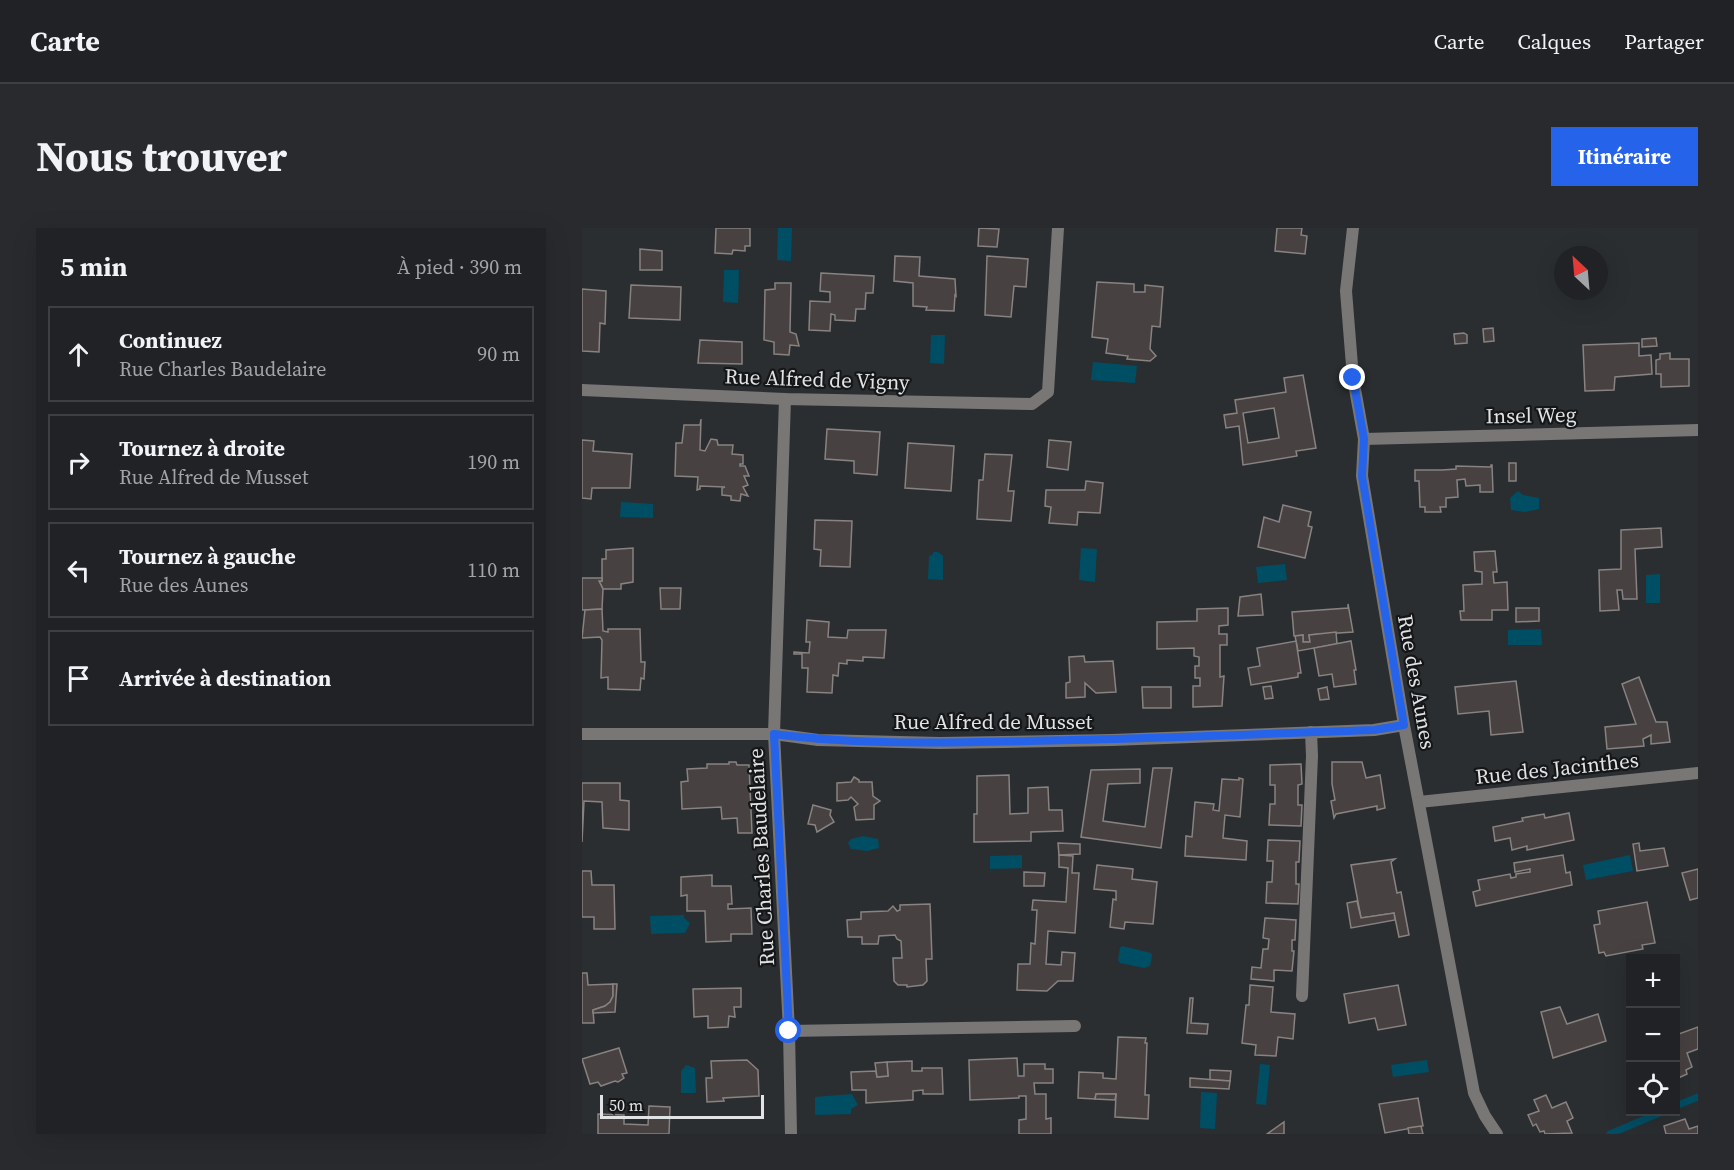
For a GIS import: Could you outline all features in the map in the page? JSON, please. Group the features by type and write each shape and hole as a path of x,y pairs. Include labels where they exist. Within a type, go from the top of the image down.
{"street":[{"name":"Rue Alfred de Vigny","path":"582,390 785,399 1032,404 1048,392 1058,228"},
{"name":"Rue des Aunes","path":"1353,228 1346,291 1353,378 1364,439 1362,476 1404,725 1474,1093 1497,1134"},
{"name":"Rue Charles Baudelaire","path":"785,399 774,734 789,1031 791,1134"},
{"name":"Insel Weg","path":"1364,439 1698,430"},
{"name":"Rue Alfred de Musset","path":"582,734 774,734 818,740 940,743 1374,730 1404,725"},
{"path":"1302,996 1312,756 1311,732"},
{"name":"Rue des Jacinthes","path":"1419,802 1698,773"},
{"path":"789,1031 1075,1026"}],"water":[{"path":"778,228 792,228 791,261 777,260"},
{"path":"724,270 739,270 738,303 723,302"},
{"path":"931,335 945,335 944,364 930,363"},
{"path":"1093,362 1137,366 1135,383 1091,380"},
{"path":"1518,491 1523,495 1539,498 1539,509 1525,512 1511,510 1510,498"},
{"path":"621,502 653,504 653,518 620,517"},
{"path":"1081,548 1097,549 1095,582 1079,580"},
{"path":"934,552 943,556 943,580 928,579 929,556"},
{"path":"1285,564 1287,580 1258,583 1256,567"},
{"path":"1660,574 1660,603 1646,603 1646,575"},
{"path":"1541,629 1542,645 1508,645 1508,630"},
{"path":"863,836 878,839 879,848 867,851 851,849 848,843 851,839"},
{"path":"1022,855 1022,868 990,869 990,856"},
{"path":"1630,855 1633,871 1586,880 1583,865"},
{"path":"684,915 690,923 685,933 651,934 650,916"},
{"path":"1122,946 1151,953 1150,966 1144,968 1120,963 1118,960"},
{"path":"1427,1060 1429,1072 1393,1077 1391,1065"},
{"path":"1260,1064 1270,1065 1266,1105 1256,1104"},
{"path":"686,1065 695,1068 696,1093 681,1093 681,1071"},
{"path":"1201,1092 1217,1093 1215,1129 1200,1128"},
{"path":"852,1094 858,1105 851,1109 851,1114 815,1115 815,1097"}],"building":[{"path":"716,228 750,228 750,246 745,246 745,251 733,250 732,254 715,253"},
{"path":"979,228 999,229 997,247 978,246"},
{"path":"1277,228 1302,228 1301,235 1307,236 1305,254 1275,251"},
{"path":"640,249 662,251 662,270 640,270"},
{"path":"895,256 920,257 919,276 955,279 954,311 926,310 927,307 913,306 913,283 894,281"},
{"path":"987,256 1028,259 1026,287 1014,286 1011,317 985,315"},
{"path":"821,273 874,276 873,293 866,293 865,309 856,309 855,321 835,320 835,315 831,314 830,331 809,330 810,301 830,302 830,292 820,291"},
{"path":"1097,282 1134,284 1134,292 1145,292 1145,285 1163,287 1160,327 1152,326 1150,349 1156,356 1150,361 1127,359 1128,356 1106,353 1108,339 1092,337"},
{"path":"775,283 791,283 790,332 796,334 799,346 790,345 789,355 774,354 774,342 764,340 765,290 775,289"},
{"path":"631,285 681,287 680,320 629,318"},
{"path":"582,289 606,291 605,324 600,323 599,352 582,351"},
{"path":"1493,328 1494,341 1484,342 1483,329"},
{"path":"1454,334 1467,335 1467,343 1455,344"},
{"path":"1656,338 1657,346 1642,347 1642,339"},
{"path":"700,340 742,342 742,364 698,363"},
{"path":"1639,343 1639,356 1651,355 1652,374 1615,377 1614,390 1585,391 1583,345"},
{"path":"1670,353 1670,359 1689,359 1689,386 1661,387 1661,374 1656,374 1656,360 1660,359 1660,354"},
{"path":"1303,375 1316,448 1296,451 1297,456 1243,465 1239,426 1226,428 1224,415 1237,413 1235,400 1286,392 1284,378","holes":["1274,408 1279,438 1248,443 1243,413"]},
{"path":"701,419 700,450 705,451 711,439 717,440 718,445 733,445 732,454 743,455 743,464 740,466 745,466 749,476 744,476 748,485 743,487 748,496 741,494 740,501 731,500 731,496 722,495 722,488 725,487 700,486 697,490 698,477 675,476 676,443 682,443 684,425 700,425"},
{"path":"827,429 880,432 877,475 854,473 854,461 825,459"},
{"path":"582,440 594,441 593,451 632,454 630,488 592,488 591,499 582,498"},
{"path":"1049,440 1071,442 1068,470 1047,467"},
{"path":"908,443 954,446 951,491 905,488"},
{"path":"985,454 1012,455 1008,491 1014,491 1011,521 977,519 979,480 983,480"},
{"path":"1509,463 1516,463 1516,481 1509,481"},
{"path":"1491,465 1493,492 1480,492 1480,485 1466,486 1465,479 1457,480 1458,497 1446,498 1446,507 1440,507 1441,512 1425,512 1425,507 1420,507 1419,481 1415,481 1415,470 1456,469 1456,466 1491,467"},
{"path":"1086,481 1103,483 1100,513 1078,512 1077,525 1049,523 1051,507 1045,506 1046,490 1085,490"},
{"path":"1283,505 1311,512 1308,526 1312,527 1305,558 1258,547 1264,517 1279,522"},
{"path":"815,520 852,521 850,567 820,566 821,550 814,549"},
{"path":"1661,528 1662,547 1635,549 1637,599 1623,599 1622,590 1617,590 1619,610 1600,611 1599,570 1621,569 1621,530"},
{"path":"633,548 633,582 621,584 621,589 603,589 599,581 602,581 602,559 606,559 606,550"},
{"path":"1495,551 1497,572 1493,572 1494,583 1507,582 1508,610 1492,610 1492,620 1461,620 1460,611 1464,611 1463,585 1482,584 1482,572 1475,571 1474,552"},
{"path":"582,578 602,578 602,581 599,581 603,589 602,609 582,610"},
{"path":"660,588 681,588 680,609 661,609"},
{"path":"1261,594 1263,615 1238,616 1240,597"},
{"path":"1348,604 1353,632 1309,635 1310,642 1303,642 1303,635 1294,636 1292,612 1348,608"},
{"path":"1228,608 1228,625 1219,626 1219,634 1227,634 1227,645 1220,645 1220,677 1224,676 1222,706 1193,707 1193,686 1200,686 1200,678 1195,678 1195,666 1199,666 1199,657 1194,656 1194,648 1157,649 1157,622 1197,621 1197,609"},
{"path":"1516,608 1539,608 1539,621 1516,622"},
{"path":"602,609 603,631 640,629 641,662 645,662 644,679 641,678 640,690 608,689 608,677 601,678 602,640 600,637 582,638 585,610"},
{"path":"807,620 829,622 828,637 847,638 848,630 886,630 884,658 863,657 863,661 847,660 847,664 839,663 838,676 833,675 832,693 807,692 808,668 802,668 802,654 794,654 794,652 809,653 810,642 806,642"},
{"path":"1336,632 1337,644 1298,651 1295,636 1303,635 1303,642 1310,642 1309,635"},
{"path":"1296,641 1301,673 1298,673 1298,677 1251,685 1248,668 1260,666 1257,648"},
{"path":"1351,641 1356,684 1334,687 1332,674 1319,676 1314,648"},
{"path":"1084,656 1085,662 1113,661 1116,692 1096,693 1085,683 1085,697 1066,698 1066,683 1070,682 1069,657"},
{"path":"1639,677 1656,722 1667,722 1670,742 1651,744 1651,735 1643,739 1644,746 1607,749 1605,727 1636,724 1622,684"},
{"path":"1516,681 1523,732 1491,735 1489,711 1458,714 1455,687"},
{"path":"1271,686 1273,698 1265,699 1263,687"},
{"path":"1142,687 1171,687 1171,708 1143,708"},
{"path":"1327,687 1329,699 1320,700 1318,689"},
{"path":"729,762 749,765 752,833 738,833 737,818 722,819 721,807 682,809 681,782 688,781 687,769 707,768 707,764 729,764"},
{"path":"1332,762 1362,762 1366,778 1380,775 1385,808 1377,810 1377,806 1336,814 1334,818 1331,801 1335,800"},
{"path":"1301,764 1302,784 1298,785 1298,805 1302,805 1301,826 1269,825 1270,804 1275,804 1275,785 1270,785 1270,765"},
{"path":"1153,768 1172,768 1161,848 1081,837 1091,770 1140,769 1140,783 1108,784 1103,821 1145,827"},
{"path":"1009,775 1010,814 1028,813 1028,788 1048,787 1049,810 1062,810 1063,831 1031,832 1031,841 974,842 977,776"},
{"path":"854,777 859,782 872,782 873,796 880,801 874,805 874,819 856,820 854,807 858,804 851,797 848,800 837,801 837,783 851,782"},
{"path":"1239,778 1243,779 1240,817 1225,815 1223,838 1247,841 1246,860 1185,856 1186,836 1192,837 1195,802 1214,804 1213,810 1219,811 1222,779 1239,780"},
{"path":"582,783 620,783 620,800 629,801 629,830 603,828 602,802 584,801 582,842"},
{"path":"813,805 831,810 830,815 834,822 817,832 815,825 808,824"},
{"path":"1569,813 1574,840 1527,850 1527,846 1512,850 1510,838 1495,841 1493,827 1523,821 1522,818 1544,814 1545,818"},
{"path":"1268,840 1300,841 1299,862 1296,862 1296,884 1299,884 1298,904 1266,903 1267,882 1272,882 1273,861 1267,861"},
{"path":"1058,843 1080,844 1080,854 1059,855"},
{"path":"1639,843 1640,851 1664,848 1668,866 1637,871 1633,844"},
{"path":"1059,855 1073,856 1072,873 1079,873 1075,933 1048,931 1046,964 1061,965 1062,952 1075,953 1073,981 1058,981 1047,991 1017,990 1018,964 1030,964 1031,943 1035,944 1037,910 1032,910 1033,900 1066,902 1068,868 1059,867"},
{"path":"1563,855 1566,873 1570,872 1572,885 1476,906 1473,892 1480,890 1478,880 1510,874 1511,878 1516,877 1516,874 1530,872 1530,869 1515,872 1514,863"},
{"path":"1395,859 1391,862 1397,893 1401,892 1409,935 1399,937 1394,913 1361,918 1351,865"},
{"path":"1097,865 1133,869 1132,879 1157,882 1153,924 1125,922 1124,929 1110,927 1116,891 1094,889"},
{"path":"1698,869 1698,898 1690,900 1682,873"},
{"path":"582,871 591,871 592,885 614,885 615,929 594,929 594,917 582,917"},
{"path":"1024,872 1045,873 1044,886 1024,886"},
{"path":"712,875 712,886 731,886 732,904 728,904 728,909 751,908 752,934 731,934 731,941 706,942 705,911 687,911 687,895 681,896 681,877"},
{"path":"1357,901 1361,918 1394,913 1395,920 1351,928 1347,903"},
{"path":"1647,902 1655,943 1642,945 1643,949 1606,956 1604,952 1599,953 1594,925 1600,924 1598,911"},
{"path":"930,904 932,959 926,959 927,981 923,985 907,987 907,985 898,985 894,981 893,958 902,958 901,941 895,935 879,936 878,944 862,944 862,937 848,937 847,920 861,919 861,912 888,911 893,906 897,911 900,910 900,905"},
{"path":"1265,918 1296,920 1295,940 1292,940 1292,951 1294,951 1292,971 1274,970 1274,981 1251,979 1252,967 1261,968 1263,949 1268,949 1269,939 1263,938"},
{"path":"582,973 587,973 588,985 613,984 613,996 610,1002 593,1010 594,1023 582,1023"},
{"path":"613,984 617,984 615,1012 593,1013 593,1010 610,1002 613,996"},
{"path":"1250,985 1273,987 1271,1012 1295,1014 1293,1039 1278,1037 1276,1056 1255,1055 1256,1045 1242,1043"},
{"path":"1398,985 1406,1025 1378,1030 1375,1018 1349,1023 1344,994"},
{"path":"741,988 741,1007 734,1007 735,1017 729,1016 728,1027 708,1028 708,1016 694,1017 693,989"},
{"path":"1190,998 1193,998 1191,1023 1208,1024 1207,1034 1187,1033"},
{"path":"1560,1007 1567,1024 1598,1014 1606,1041 1553,1058 1541,1012"},
{"path":"1698,1027 1698,1049 1687,1053 1692,1067 1686,1070 1687,1074 1680,1077 1680,1062 1680,1034"},
{"path":"1118,1037 1146,1038 1145,1095 1149,1095 1148,1119 1115,1117 1116,1094 1096,1094 1095,1099 1078,1098 1079,1072 1103,1073 1103,1078 1116,1079"},
{"path":"619,1048 627,1073 622,1074 624,1078 618,1082 601,1086 598,1082 590,1084 582,1059"},
{"path":"1017,1058 1018,1076 1024,1076 1024,1064 1045,1064 1045,1069 1053,1069 1053,1083 1034,1083 1035,1094 1046,1094 1046,1119 1051,1118 1051,1134 1019,1134 1019,1120 1026,1119 1026,1096 970,1100 969,1060"},
{"path":"747,1060 758,1070 759,1096 723,1098 724,1101 707,1102 706,1078 712,1078 711,1061"},
{"path":"912,1061 912,1071 922,1071 922,1068 942,1068 943,1094 923,1094 923,1090 913,1091 913,1100 866,1103 866,1090 852,1090 851,1072 876,1071 877,1077 888,1076 887,1062"},
{"path":"887,1062 888,1076 877,1077 875,1063"},
{"path":"1210,1070 1231,1071 1230,1081 1210,1080"},
{"path":"1190,1078 1230,1081 1229,1089 1190,1087"},
{"path":"1096,1094 1116,1094 1115,1100 1095,1099"},
{"path":"1546,1095 1552,1108 1566,1102 1573,1118 1567,1121 1572,1133 1545,1134 1544,1131 1540,1132 1536,1124 1533,1126 1528,1115 1539,1111 1534,1100"},
{"path":"1418,1098 1423,1126 1385,1133 1379,1104"},
{"path":"649,1106 670,1107 669,1134 598,1134 598,1114 624,1115 624,1124 648,1125"},
{"path":"1685,1119 1689,1129 1698,1126 1698,1134 1666,1134 1664,1126"},
{"path":"1284,1122 1284,1134 1267,1134"},
{"path":"1421,1126 1423,1134 1409,1134 1408,1128"}],"waterway":[{"path":"1680,1104 1698,1097"},
{"path":"1610,1134 1653,1116"}],"route":[{"path":"789,1031 774,734 818,740 940,743 1112,740 1374,730 1404,725 1362,476 1364,439 1353,378"}]}
